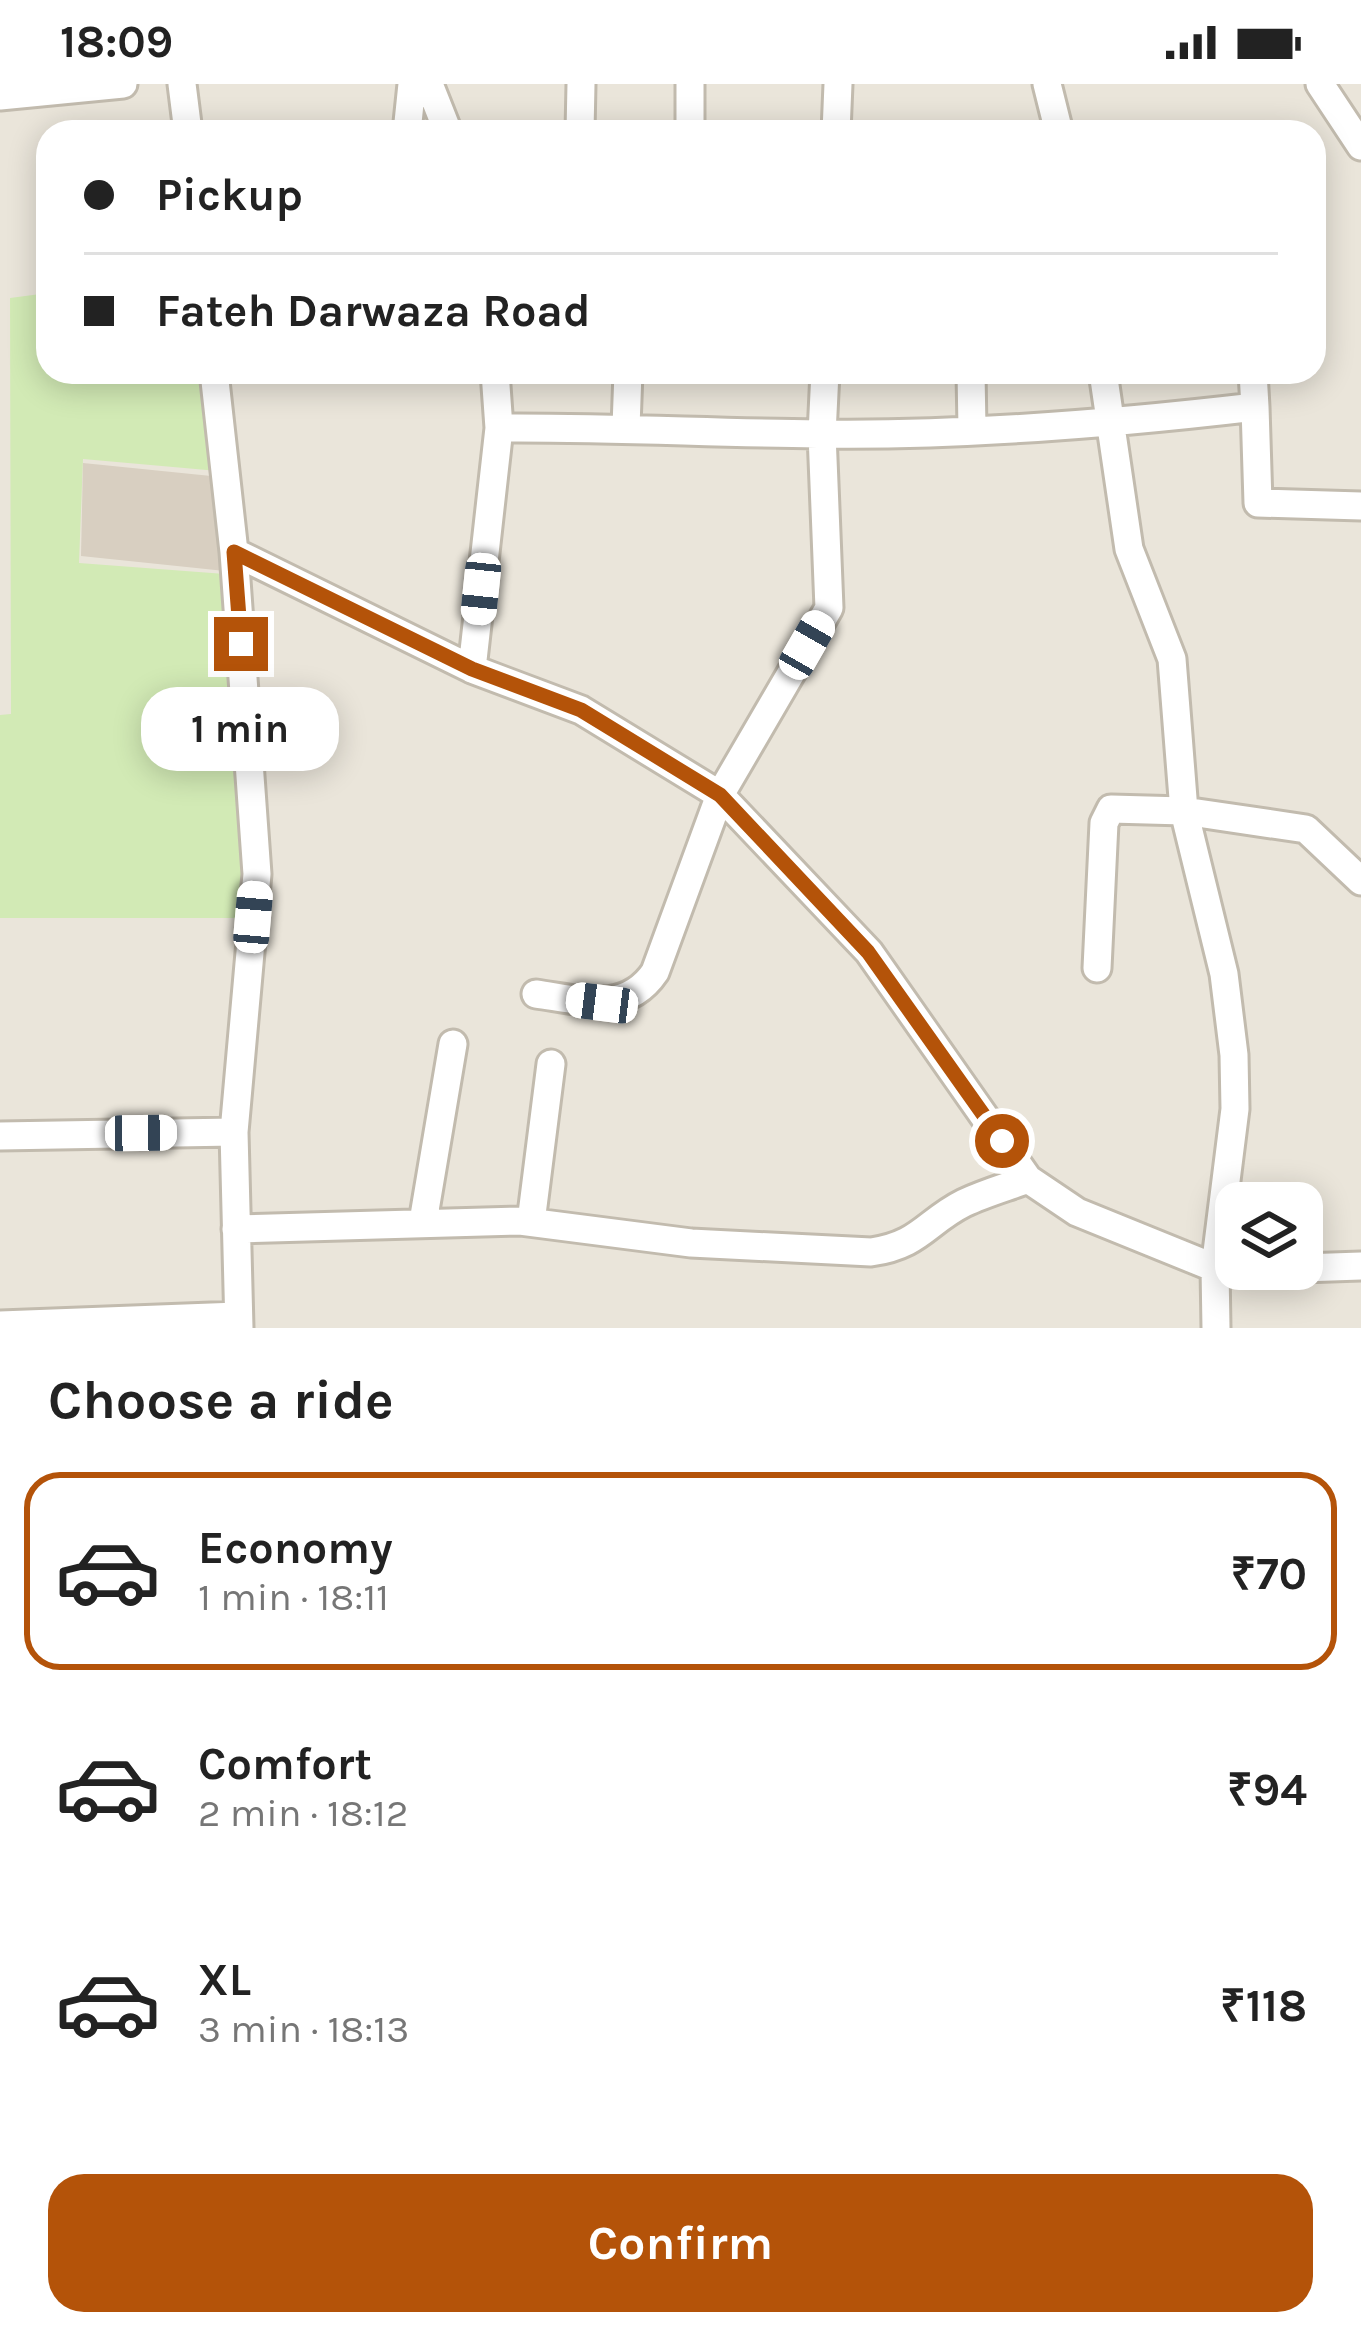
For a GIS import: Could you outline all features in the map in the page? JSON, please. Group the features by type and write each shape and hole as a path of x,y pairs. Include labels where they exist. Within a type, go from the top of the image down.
{"street":[{"path":"0,96 123,84"},
{"path":"182,84 186,120"},
{"path":"408,120 412,84"},
{"path":"429,84 443,120"},
{"path":"580,120 581,84"},
{"path":"690,84 690,120"},
{"path":"836,120 838,84"},
{"path":"1047,84 1056,120"},
{"path":"1320,84 1361,144"},
{"path":"0,1325 239,1322 234,1132 257,874 234,552 215,384"},
{"path":"472,669 499,428 496,384"},
{"path":"626,428 628,384"},
{"path":"536,994 602,1003 631,998 646,986 655,973 720,795 829,608 824,384"},
{"path":"971,384 972,429"},
{"path":"1105,384 1129,549 1172,659 1184,811 1224,974 1234,1055 1230,1182"},
{"path":"1254,384 1258,503 1361,506"},
{"path":"499,428 822,434 1111,424 1255,407"},
{"path":"234,552 472,669 581,710 720,795 868,952 1028,1179 1077,1212 1215,1264"},
{"path":"1097,968 1104,823 1111,809 1184,811 1306,829 1361,881"},
{"path":"423,1222 453,1044"},
{"path":"531,1222 551,1064"},
{"path":"0,1136 234,1132"},
{"path":"236,1229 531,1222 691,1244 871,1252 897,1249 960,1205 1028,1179"},
{"path":"1323,1267 1361,1265"},
{"path":"1216,1328 1222,1290"}],"shaded area":[{"path":"0,84 1361,84 1361,1328 0,1328"}],"green space":[{"path":"36,295 36,384 206,384 218,471 83,459 79,563 225,574 244,918 0,918 0,715 11,714 10,298"}],"building":[{"path":"83,463 221,477 225,571 81,556"}],"route":[{"path":"241,644 234,552 472,669 581,710 720,795 868,952 1002,1141"}]}
